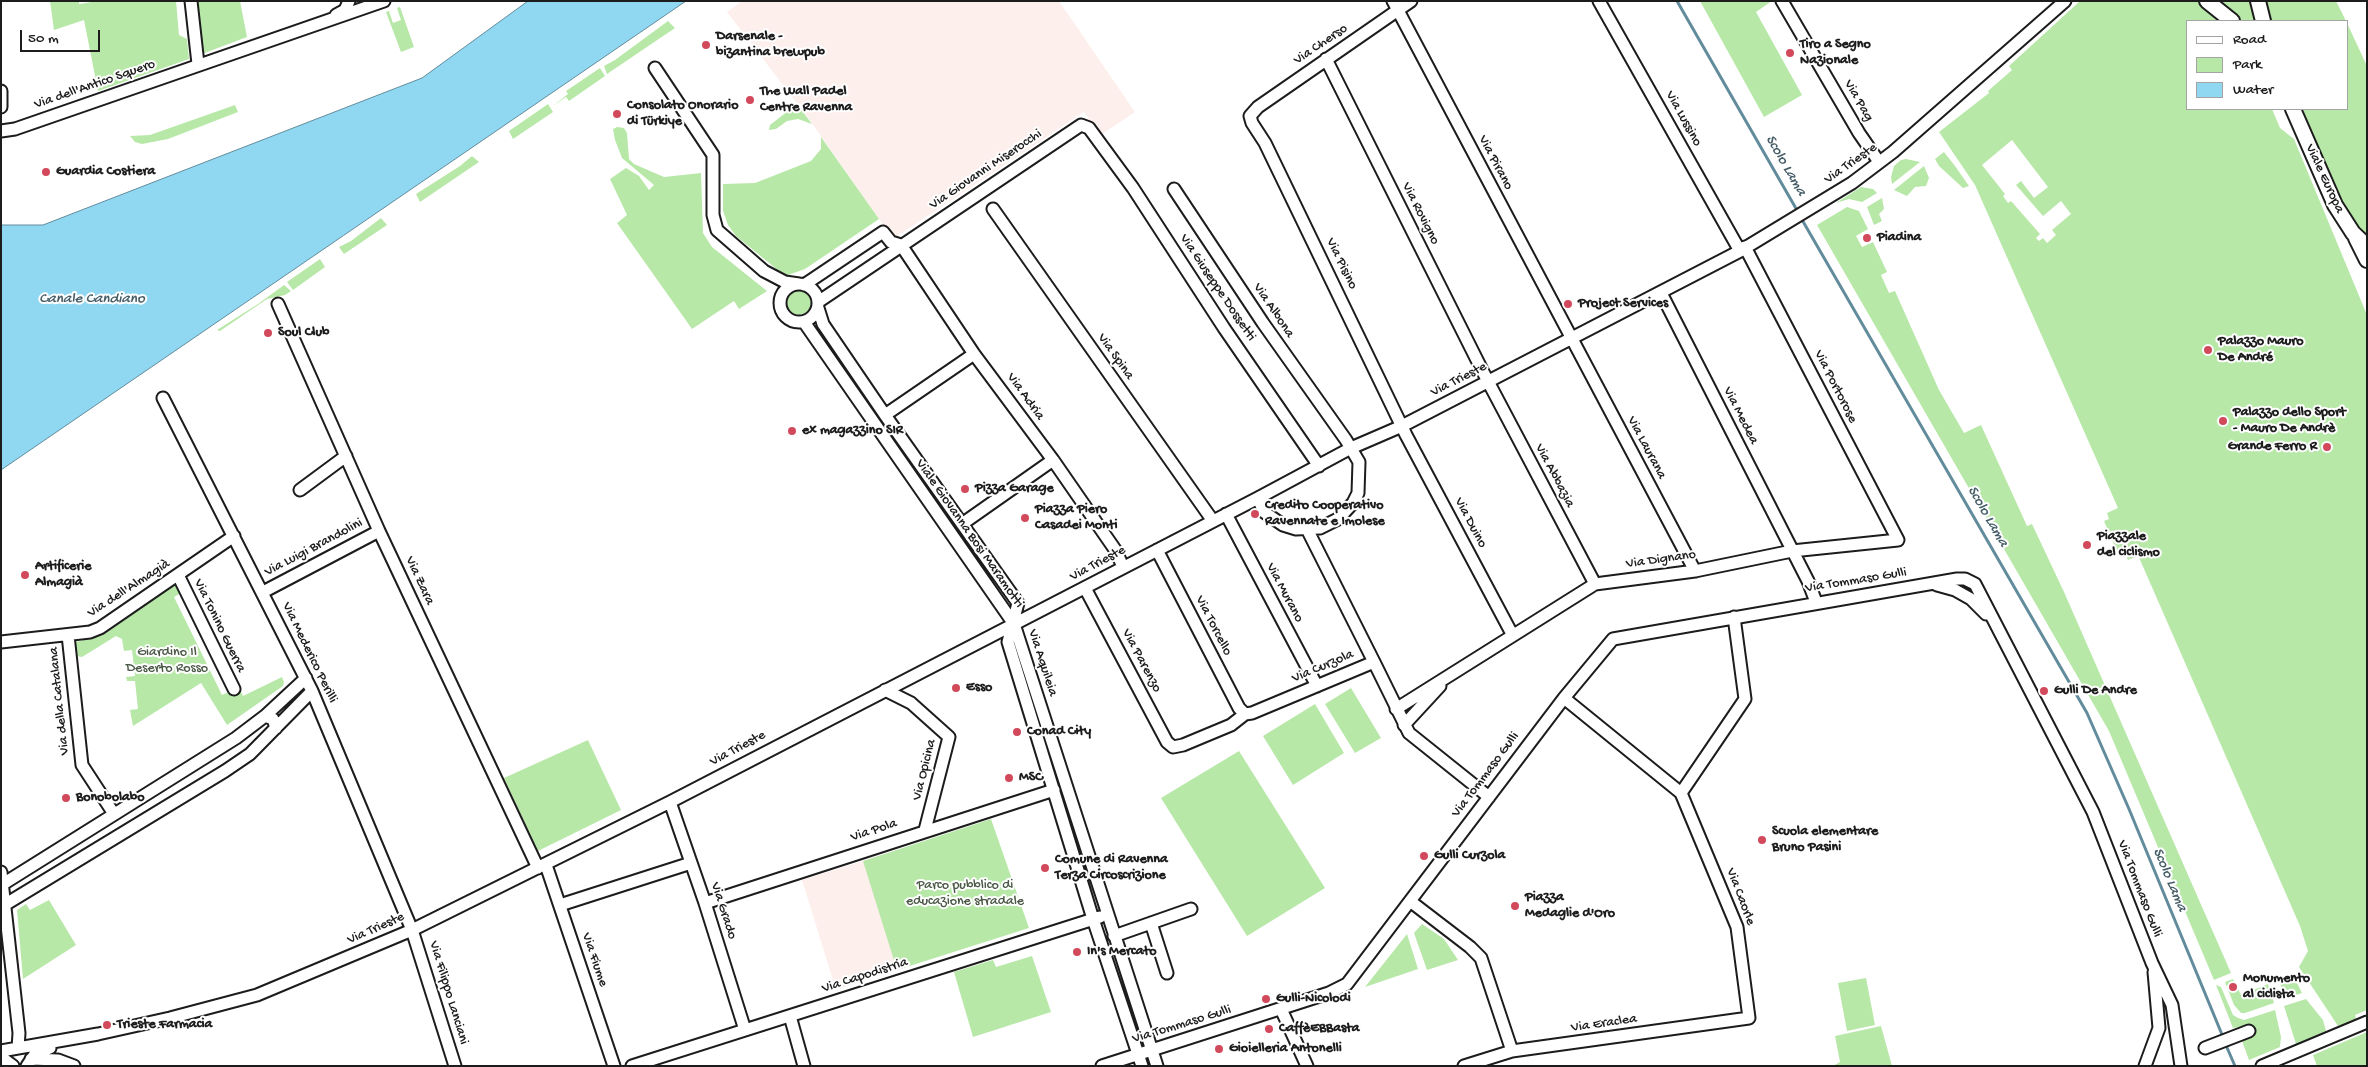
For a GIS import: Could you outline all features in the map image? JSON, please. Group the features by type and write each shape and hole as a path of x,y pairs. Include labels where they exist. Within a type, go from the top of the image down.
{"main road":[{"path":"2206,1 2231,20"},
{"path":"2258,1 2263,20"},
{"name":"Viale Europa","path":"2292,110 2335,205 2367,260"},
{"name":"Viale Europa","path":"2353,233 2367,246"}],"street":[{"path":"191,1 198,64"},
{"path":"330,18 345,10 349,1"},
{"name":"Via dell'Antico Squero","path":"1,131 16,129 330,18 384,1"},
{"name":"Via Cherso","path":"1250,116 1258,107 1396,6 1411,1"},
{"name":"Via Lussino","path":"1600,1 1743,249"},
{"name":"Via Pag","path":"1782,1 1859,133 1879,162"},
{"name":"Via Trieste","path":"1,1051 83,1037 170,1018 257,995 412,930 670,802 1085,588 1351,448 1402,426 1743,249 1852,183 1879,162 2065,1"},
{"name":"Via Pirano","path":"1396,6 1572,339"},
{"name":"Via Rovigno","path":"1326,59 1488,382"},
{"path":"655,68 713,156 713,215 717,230 764,271 778,290 781,298"},
{"path":"1,91 1,107"},
{"name":"Via Pisino","path":"1250,116 1402,426"},
{"name":"Via Giovanni Miserocchi","path":"818,305 901,245 1081,125 1089,128"},
{"name":"Via Giuseppe Dossetti","path":"1089,128 1133,188 1224,328 1319,466"},
{"name":"Via Albona","path":"1174,189 1359,462 1358,493 1353,504 1338,519 1320,528 1307,529"},
{"name":"Via Spina","path":"993,209 1213,521"},
{"path":"764,271 785,282 801,285 814,291 818,305 813,317 804,322 797,322 786,316 780,305 781,298 788,288 801,285 883,232 891,242 901,245"},
{"name":"Via Adria","path":"901,245 974,354 1053,460 1116,552 1123,567"},
{"name":"Via Portorose","path":"1743,249 1898,540"},
{"name":"Via Medea","path":"1661,293 1808,581 1816,602"},
{"name":"Via Zara","path":"278,304 379,530 542,866"},
{"name":"Viale Giovanna Bosi Maramotti","path":"818,305 823,324 1018,603 1014,624"},
{"name":"Viale Giovanna Bosi Maramotti","path":"804,322 1014,624"},
{"name":"Via Laurana","path":"1572,339 1695,571"},
{"path":"885,415 974,354"},
{"name":"Via Abbazia","path":"1488,382 1595,584"},
{"name":"Via Mederico Perilli","path":"163,398 306,678 412,930"},
{"name":"Via Duino","path":"1402,426 1512,634"},
{"path":"300,490 346,456"},
{"path":"962,524 1053,460"},
{"path":"1258,498 1264,512 1283,526 1307,529 1372,658"},
{"name":"Via Murano","path":"1226,514 1317,686"},
{"name":"Via Luigi Brandolini","path":"263,592 379,530"},
{"name":"Via dell'Almagià","path":"1,642 90,632 100,628 234,536"},
{"name":"Via Dignano","path":"1396,709 1512,634 1595,584 1695,571 1898,540"},
{"name":"Via Torcello","path":"1157,550 1239,708 1245,714"},
{"name":"Via Medea","path":"1794,555 1805,585 1800,606"},
{"name":"Via Tonino Guerra","path":"178,575 234,689"},
{"name":"Via Tommaso Gulli","path":"1102,1066 1329,993 1347,984 1564,698 1613,639 1816,602 1965,579 1975,584 2093,812 2152,964 2172,1005 2181,1065"},
{"name":"Via Parenzo","path":"1085,588 1167,742 1174,747"},
{"path":"1681,793 1745,699 1734,618"},
{"name":"Via Aquileia","path":"1014,624 1008,642 1093,919 1142,1066"},
{"name":"Via Aquileia","path":"1014,624 1157,1066"},
{"name":"Via della Catalana","path":"68,635 82,765 114,814"},
{"name":"Via Curzola","path":"1174,747 1231,725 1245,714 1252,713 1317,686 1372,658 1409,733 1489,797"},
{"name":"Via Dignano","path":"1404,725 1452,674"},
{"path":"3,884 236,738 265,716 306,678"},
{"name":"Via Opicina","path":"885,690 911,703 949,738 925,830"},
{"path":"6,904 250,754 312,691"},
{"name":"Via Caorle","path":"1564,698 1681,793 1737,927 1749,1018"},
{"path":"265,716 273,719 276,728"},
{"name":"Via Pola","path":"705,903 925,830 1054,790"},
{"name":"Via Grado","path":"670,802 705,903 745,1030"},
{"path":"560,905 690,863"},
{"name":"Via Fiume","path":"542,866 560,905 614,1066"},
{"path":"1,872 6,904 18,1048"},
{"path":"1410,901 1470,947 1480,958 1512,1051"},
{"path":"1114,936 1191,909"},
{"name":"Via Capodistria","path":"632,1066 1107,915"},
{"path":"1151,923 1167,973"},
{"name":"Via Filippo Lanciani","path":"412,930 455,1066"},
{"name":"Via Tommaso Gulli","path":"2145,1066 2159,1028 2157,995 2152,964"},
{"path":"1281,1009 1307,1066"},
{"path":"790,1016 804,1066"},
{"name":"Via Eraclea","path":"1464,1066 1512,1051 1749,1018"},
{"path":"2262,1066 2367,1022"},
{"path":"2208,1047 2245,1033"},
{"name":"Via Trieste","path":"29,1062 39,1052 83,1037"},
{"path":"1,1057 13,1066"},
{"path":"29,1062 58,1060 74,1066"}],"shaded area":[{"path":"742,1 1059,1 1135,112 1101,135 1084,112 893,239 809,119 727,12"},
{"path":"898,850 933,958 836,990 802,880"}],"green space":[{"path":"50,1 79,1 79,4 98,1 176,1 179,35 187,39 189,59 98,91 84,20 54,30"},
{"path":"197,1 240,1 247,37 202,54"},
{"path":"1700,1 1772,1 1756,12 1802,95 1764,117"},
{"name":"Palazzo dello Sport - Mauro De Andrè","path":"2080,1 2197,1 2225,20 2186,20 2186,110 2272,110 2280,128 2294,139 2367,315 2367,1010 2355,1015 2356,1019 2338,1026 2299,967 2308,951 2300,926 2141,562 2138,556 2128,560 2125,553 2119,556 2104,521 2109,519 2107,513 2118,508 1975,185 1939,132 1989,93 1988,91 2012,70 2009,66","holes":["2012,140 2048,187 2034,198 2021,181 2016,185 2043,216 2061,201 2071,214 2052,230 2056,235 2047,243 2043,238 2039,241 2036,238 2040,234 2011,201 2008,203 2003,196 2005,194 1982,165"]},
{"path":"2218,1 2252,1 2258,20 2240,20"},
{"path":"2265,1 2336,1 2346,20 2271,20"},
{"path":"400,7 414,47 401,52 386,12 389,11 393,23 401,20 397,8"},
{"path":"668,21 675,28 607,74 604,66"},
{"path":"2348,25 2367,66 2367,258 2315,145 2303,110 2348,110"},
{"path":"600,68 605,76 569,101 566,97 553,106 568,94 566,91"},
{"path":"548,104 553,112 513,139 509,131"},
{"path":"797,104 812,124 798,119 787,121 776,129 769,130 770,125"},
{"path":"235,105 238,112 168,139 142,144 135,142 130,136 150,135"},
{"path":"617,127 624,128 627,133 629,159 634,164 664,177 701,173 703,233 712,247 767,291 739,309 734,301 692,329 617,223 627,215 610,179 626,168 639,176 649,190 654,185 622,158 613,129"},
{"path":"821,137 879,219 805,269 788,275 779,271 736,236 728,225 723,211 723,184 755,183 811,161 821,149"},
{"path":"1944,152 1969,186 1963,188 1939,166 1935,159"},
{"path":"472,156 479,162 420,202 416,194 460,166"},
{"path":"1906,159 1920,162 1892,184 1891,177 1894,166 1901,160"},
{"path":"1924,166 1929,178 1926,186 1915,187 1907,196 1894,190"},
{"path":"1861,187 1873,189 1877,193 1862,202 1849,199 1836,203"},
{"path":"1882,198 1884,209 1879,214 1882,221 1874,225 1867,207"},
{"path":"1847,207 1859,211 1868,229 1856,236 1862,247 1873,242 1887,272 1881,275 1889,293 1895,291 1939,390 1964,433 1981,425 2027,526 2032,524 2064,592 2231,973 2214,980 2109,731 1817,225"},
{"path":"381,218 387,225 344,254 339,247 351,241"},
{"path":"320,259 325,267 293,290 287,282"},
{"path":"284,285 291,291 285,295 267,299 220,331 217,330 258,304"},
{"path":"799,291 808,294 811,303 808,312 799,315 790,312 787,303 790,294"},
{"name":"Giardino Il Deserto Rosso","path":"174,585 178,585 181,593 174,597 222,695 239,687 243,696 282,677 284,682 283,686 227,725 201,683 133,726 130,710 138,709 135,681 127,681 126,677 135,676 132,650 124,651 122,639 116,636 82,657 76,656 76,642 103,635"},
{"path":"1351,688 1381,738 1355,753 1325,704"},
{"path":"1315,704 1344,753 1293,785 1263,736"},
{"path":"588,740 621,810 538,851 504,778"},
{"path":"1239,751 1325,888 1247,936 1161,798"},
{"name":"Parco pubblico di educazione stradale","path":"991,819 1029,928 897,970 863,861"},
{"path":"49,900 76,945 23,979 17,910 26,904 30,910"},
{"path":"1422,924 1444,939 1458,960 1427,970 1414,933"},
{"path":"1407,934 1418,969 1365,987"},
{"path":"1032,956 1051,1012 973,1037 954,972 993,960 996,967"},
{"path":"2292,973 2302,993 2284,999 2279,978"},
{"path":"1866,978 1875,1025 1847,1031 1838,983"},
{"path":"2233,979 2241,995 2268,984 2274,1003 2241,1013 2234,1005 2225,982"},
{"path":"2216,985 2221,987 2233,1015 2238,1018 2244,1020 2275,1010 2281,1037 2280,1047 2249,1060 2242,1041 2251,1036 2247,1025 2233,1028"},
{"path":"2306,999 2323,1020 2326,1031 2296,1044 2284,1006"},
{"path":"1881,1026 1892,1066 1833,1066 1840,1062 1835,1036"},
{"path":"2367,1032 2367,1066 2317,1066 2313,1055"}],"water":[{"name":"Canale Candiano","path":"528,1 686,1 1,470 1,225 43,225 422,78"}],"waterway":[{"name":"Scolo Lama","path":"1677,1 1798,212"},
{"name":"Scolo Lama","path":"1801,218 2087,713 2129,809 2223,1037"},
{"name":"Scolo Lama","path":"2225,1043 2235,1066"}],"place":[{"name":"Darsenale - bizantina brewpub","path":"706,45"},
{"name":"Tiro a Segno Nazionale","path":"1790,53"},
{"name":"The Wall Padel Centre Ravenna","path":"750,100"},
{"name":"Consolato Onorario di Türkiye","path":"617,114"},
{"name":"Guardia Costiera","path":"46,172"},
{"name":"Piadina","path":"1867,238"},
{"name":"Project Services","path":"1568,304"},
{"name":"Soul Club","path":"268,333"},
{"name":"Palazzo Mauro De André","path":"2208,350"},
{"name":"Palazzo dello Sport - Mauro De Andrè","path":"2223,421"},
{"name":"ex magazzino SIR","path":"792,431"},
{"name":"Grande Ferro R","path":"2327,447"},
{"name":"Pizza Garage","path":"965,489"},
{"name":"Credito Cooperativo Ravennate e Imolese","path":"1255,514"},
{"name":"Piazza Piero Casadei Monti","path":"1025,518"},
{"name":"Piazzale del ciclismo","path":"2087,545"},
{"name":"Artificerie Almagià","path":"25,575"},
{"name":"Esso","path":"956,688"},
{"name":"Gulli De Andre","path":"2044,691"},
{"name":"Conad City","path":"1017,732"},
{"name":"MSC","path":"1009,778"},
{"name":"Bonobolabo","path":"66,798"},
{"name":"Scuola elementare Bruno Pasini","path":"1762,840"},
{"name":"Gulli Curzola","path":"1424,856"},
{"name":"Comune di Ravenna Terza Circoscrizione","path":"1045,868"},
{"name":"Piazza Medaglie d'Oro","path":"1515,906"},
{"name":"In's Mercato","path":"1077,952"},
{"name":"Monumento al ciclista","path":"2233,987"},
{"name":"Gulli-Nicolodi","path":"1266,999"},
{"name":"Trieste Farmacia","path":"107,1025"},
{"name":"CaffèEBBasta","path":"1269,1029"},
{"name":"Gioielleria Antonelli","path":"1219,1049"}]}
